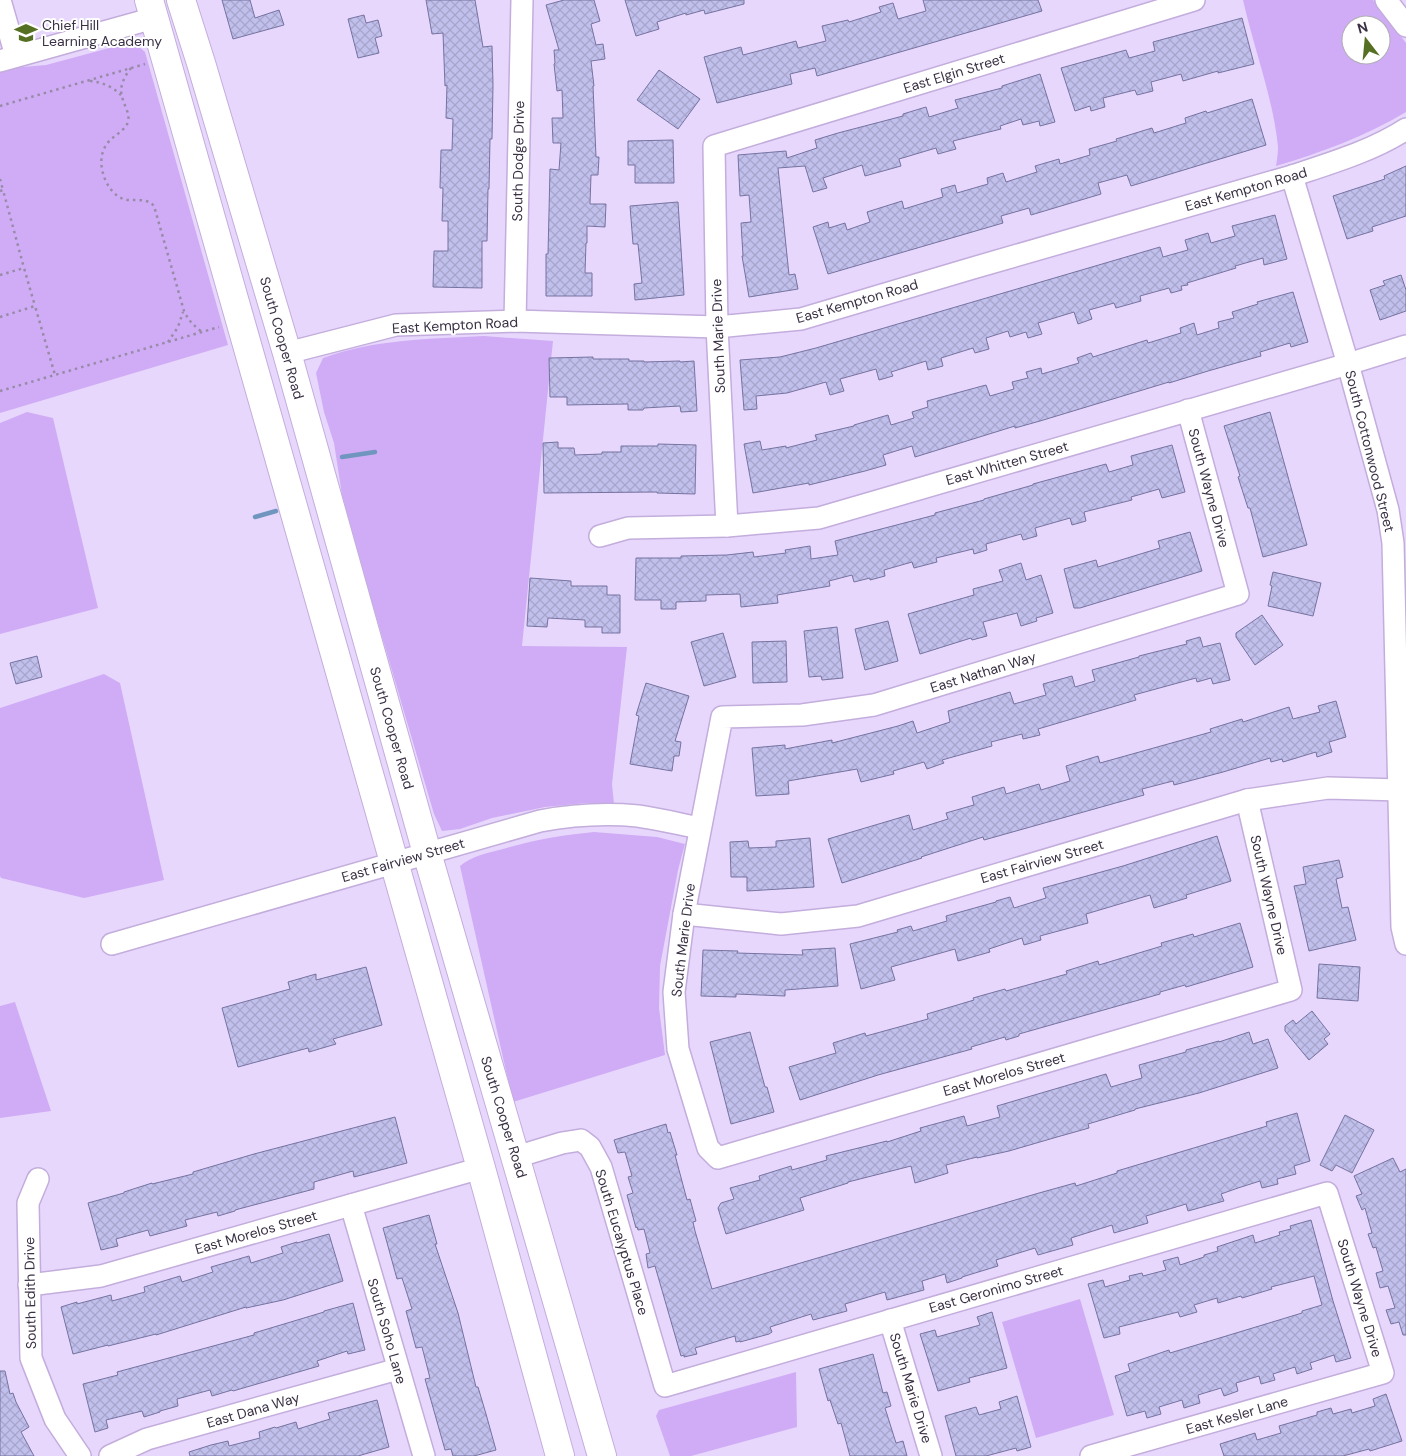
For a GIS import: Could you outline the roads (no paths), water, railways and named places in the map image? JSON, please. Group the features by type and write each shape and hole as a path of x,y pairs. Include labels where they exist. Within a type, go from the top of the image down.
{"main road":[{"path":"182,4 152,9 481,1168 560,1456"},
{"name":"South Cooper Road","path":"182,4 234,173 499,1106 516,1157 602,1456"},
{"path":"253,363 286,353"}],"street":[{"path":"0,0 8,58 152,9"},
{"name":"South Dodge Drive","path":"515,321 522,0"},
{"name":"East Elgin Street","path":"714,146 1194,0"},
{"path":"1386,0 1406,26"},
{"name":"East Kempton Road","path":"286,353 396,325 515,321 717,327 801,319 1292,176 1389,140 1406,129"},
{"name":"South Marie Drive","path":"714,146 717,327 728,526"},
{"name":"South Cottonwood Street","path":"1292,176 1348,364 1388,510 1400,542 1402,927 1406,944"},
{"name":"East Whitten Street","path":"600,536 628,528 728,526 818,518 1406,346"},
{"name":"South Wayne Drive","path":"1188,410 1238,594"},
{"name":"East Nathan Way","path":"722,717 802,715 874,705 1238,594"},
{"name":"South Marie Drive","path":"718,1158 708,1148 678,1049 674,992 684,914 722,717"},
{"name":"East Fairview Street","path":"684,914 782,924 858,916 1247,800 1328,788 1400,790"},
{"name":"South Wayne Drive","path":"1247,800 1291,990"},
{"name":"East Fairview Street","path":"112,944 540,821 563,817 601,815 638,816 700,828"},
{"name":"East Morelos Street","path":"718,1158 1291,990"},
{"name":"South Eucalyptus Place","path":"516,1157 562,1143 581,1140 590,1147 601,1167 665,1386"},
{"name":"East Morelos Street","path":"29,1285 101,1276 481,1168"},
{"name":"South Edith Drive","path":"38,1179 28,1203 31,1358 54,1419 80,1456"},
{"name":"South Wayne Drive","path":"1327,1194 1383,1374"},
{"name":"East Geronimo Street","path":"665,1386 1327,1194"},
{"name":"South Soho Lane","path":"351,1205 424,1456"},
{"name":"South Marie Drive","path":"890,1320 931,1456"},
{"name":"East Dana Way","path":"110,1456 147,1439 398,1369"},
{"name":"East Kesler Lane","path":"1091,1456 1383,1374"}],"waterway":[{"path":"342,457 375,452"},
{"path":"255,517 276,511"}],"place":[{"name":"Chief Hill Learning Academy","path":"26,33"}]}
